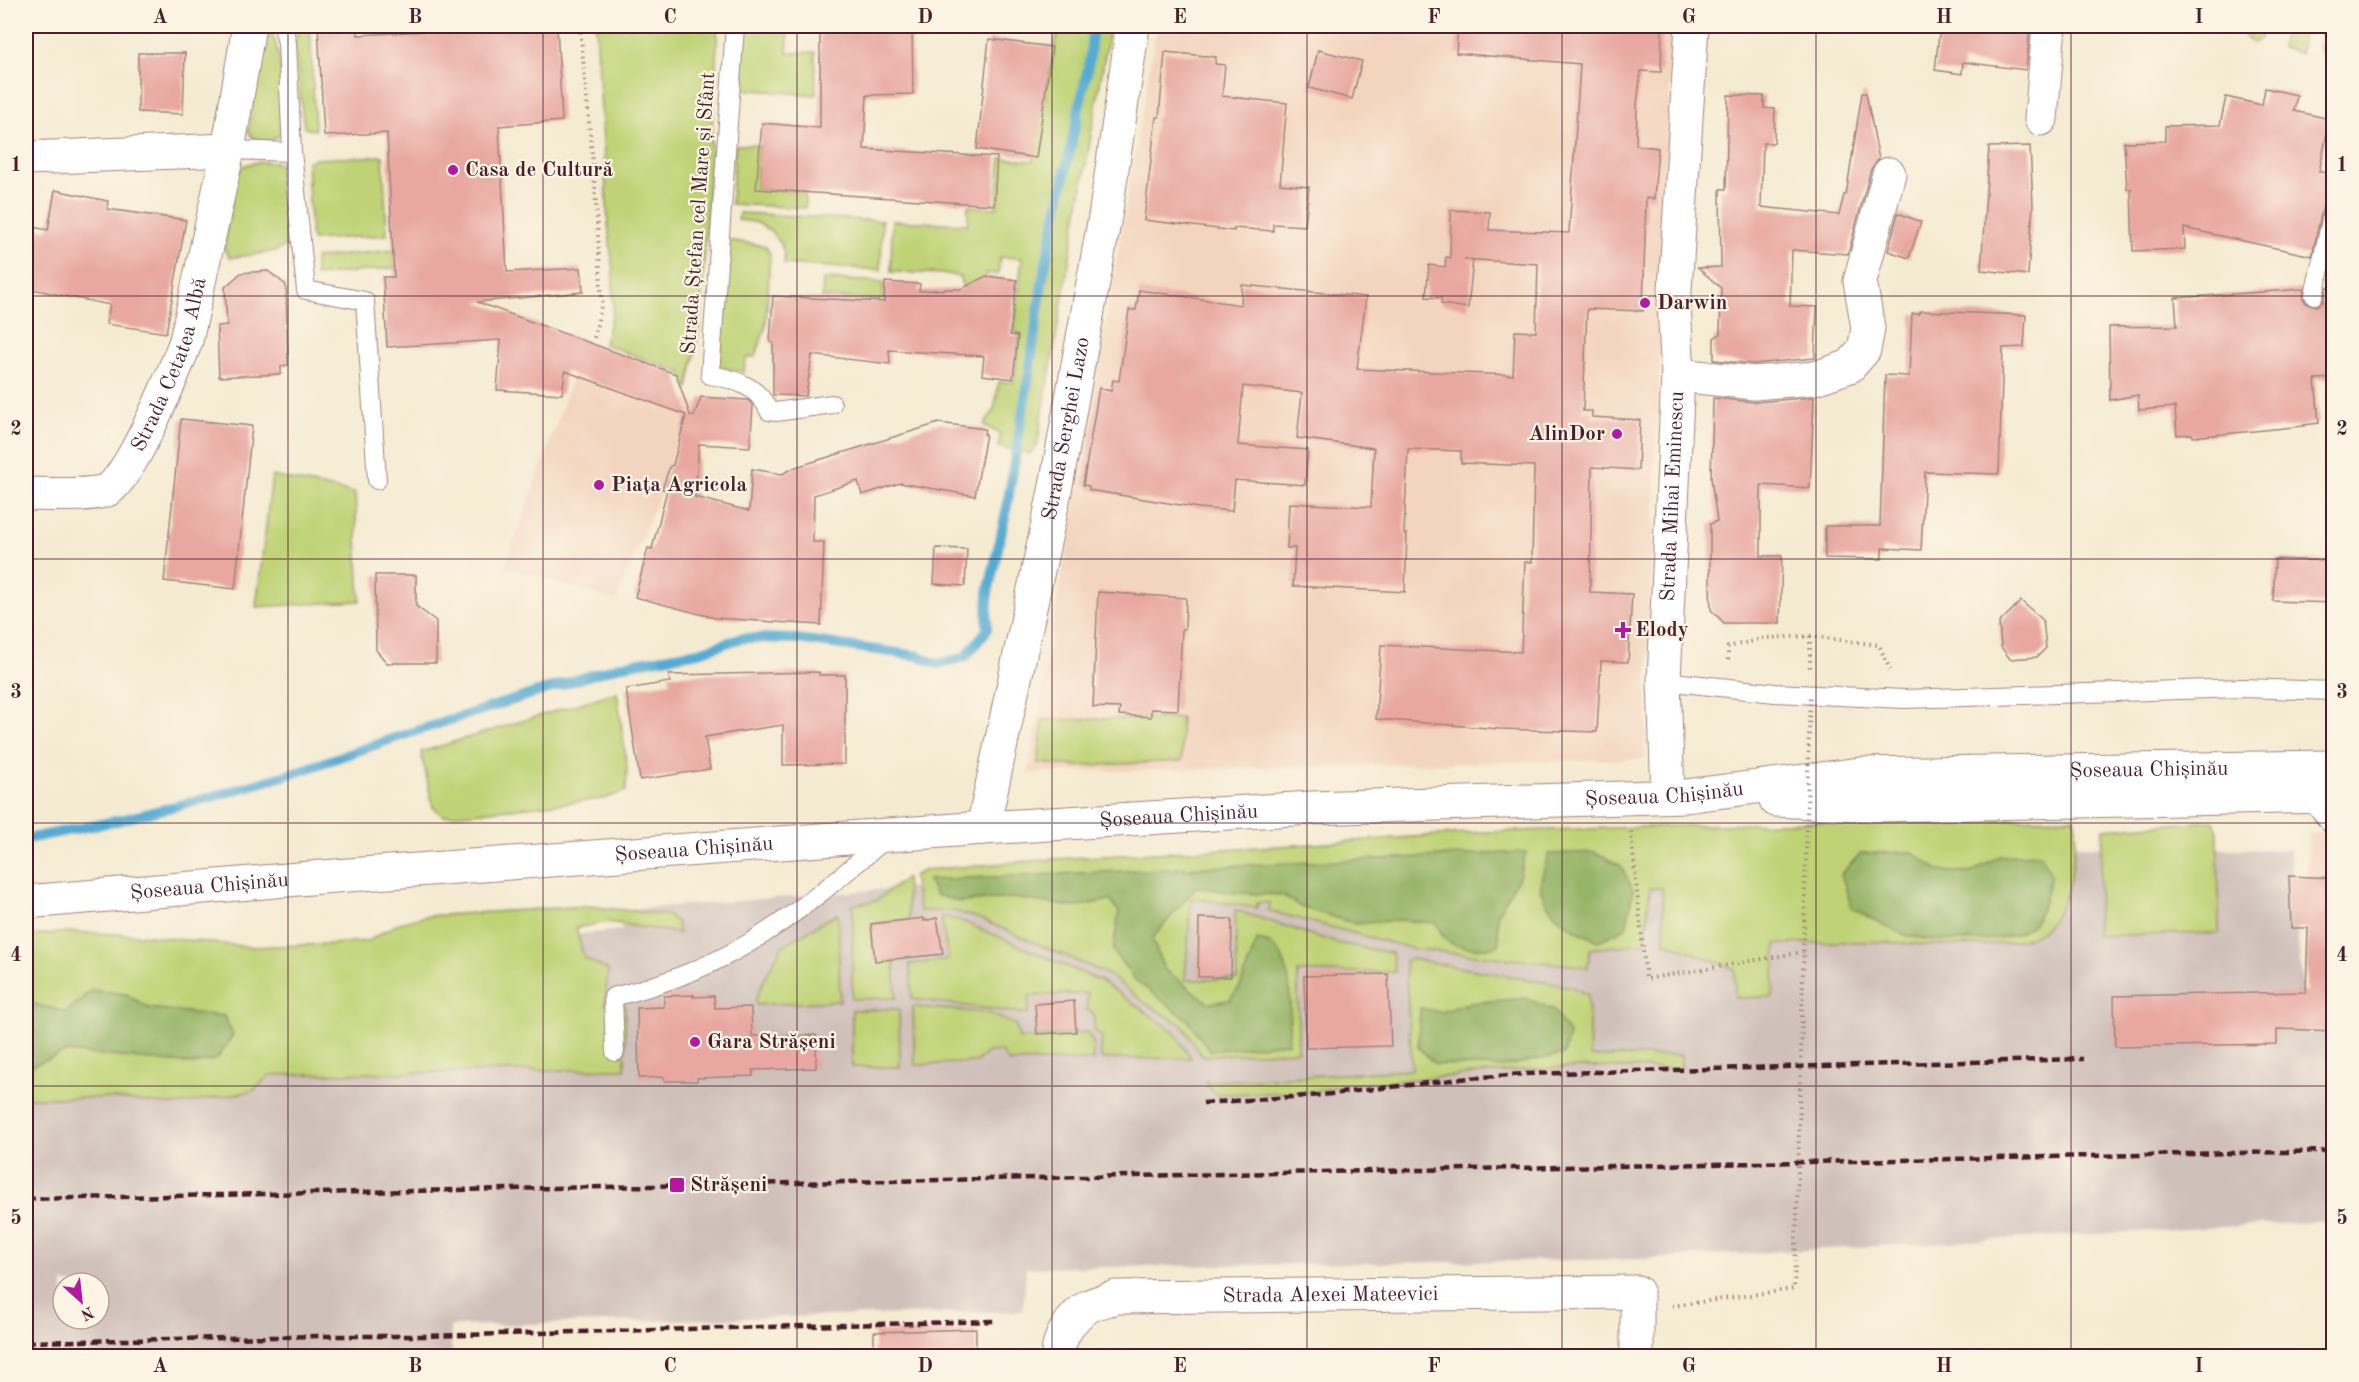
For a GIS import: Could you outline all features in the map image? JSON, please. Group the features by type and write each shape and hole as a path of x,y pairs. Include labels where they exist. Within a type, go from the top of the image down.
{"main road":[{"name":"Strada Cetatea Albă","path":"26,494 84,494 108,490 123,475 174,371 186,341 228,150 249,26"},
{"name":"Strada Serghei Lazo","path":"983,828 1055,491 1105,217 1133,26"},
{"name":"Strada Mihai Eminescu","path":"1676,796 1664,681 1678,375 1674,305 1692,26"},
{"path":"2041,119 2049,26"},
{"path":"26,158 228,150"},
{"name":"Strada Mihai Eminescu","path":"1678,375 1754,383 1815,378 1850,366 1864,350 1868,328 1860,281 1888,174"},
{"name":"Șoseaua Chișinău","path":"26,902 322,877 983,828 1311,808 1676,796 1860,774 2334,767"},
{"path":"1676,796 1874,805 2320,796"},
{"name":"Strada Alexei Mateevici","path":"1058,1356 1058,1345 1071,1322 1088,1307 1116,1297 1637,1292 1637,1356"}],"lane":[{"path":"284,26 287,43 292,152 306,290 365,301 377,480"},
{"name":"Strada Ștefan cel Mare și Sfânt","path":"735,26 710,375 742,382 760,394 769,411 832,404"},
{"path":"228,150 292,152"},
{"path":"2314,295 2334,208"},
{"path":"1664,681 1775,693 1904,699 2242,687 2334,691"},
{"path":"2320,796 2334,828"},
{"path":"615,1052 613,997 655,987 717,959 766,933 796,913 891,835"}],"path":[{"path":"580,26 595,187 602,302 594,338"},
{"path":"1810,636 1810,679"},
{"path":"1727,688 1728,647 1766,638 1810,636 1879,645"},
{"path":"1687,1303 1794,1289 1810,693"},
{"path":"1627,798 1646,979 1796,951 1803,952"}],"shaded area":[{"path":"1157,26 1672,26 1645,759 1028,773"},
{"name":"Piața Agricola","path":"578,363 698,403 616,600 505,567"},
{"path":"2308,833 2333,833 2333,1017 2306,1017"},
{"path":"1663,838 2290,850 2306,1031 2333,1031 2333,1221 1644,1259 1026,1268 1023,1311 450,1326 452,1356 26,1356 26,989 622,930 620,910 1277,859"}],"green space":[{"path":"301,26 310,26 315,130 304,128 294,41"},
{"path":"596,26 718,26 700,326 688,389 682,373 604,344 613,311 613,271"},
{"path":"744,26 789,26 787,53 815,52 816,95 741,89"},
{"path":"1035,26 1110,26 1037,446 1031,454 999,447 1000,434 984,425 994,410 999,382 1014,382 1020,334 1014,332 1022,258 1000,257 998,274 986,273 981,301 967,301 960,277 948,274 891,272 892,221 968,224 968,206 997,208 1001,158 1033,161 1057,33 1035,28"},
{"path":"2245,26 2264,26 2260,39 2253,43 2243,34"},
{"path":"2284,26 2304,26 2300,53 2281,48"},
{"path":"2323,26 2333,26 2333,56 2325,58 2318,48"},
{"path":"273,35 281,71 283,112 280,135 270,141 253,138 248,131 264,36"},
{"path":"735,145 759,145 756,189 805,192 805,208 731,204"},
{"path":"383,156 387,235 313,240 307,162 314,159"},
{"path":"276,162 283,170 288,245 276,251 230,258 224,249 236,174 245,165"},
{"path":"739,213 882,221 881,270 784,264 781,245 774,235 757,223 738,220"},
{"path":"728,240 765,246 770,253 766,325 756,356 746,358 744,372 719,367"},
{"path":"393,250 394,268 315,276 315,258"},
{"path":"823,279 883,282 883,300 822,297"},
{"path":"272,476 355,493 360,601 256,607"},
{"path":"617,692 627,767 626,791 603,799 443,816 433,807 421,752"},
{"path":"1181,718 1182,761 1077,766 1038,763 1043,720"},
{"path":"2074,818 2075,839 2070,881 2066,894 2053,919 2044,929 2031,937 1991,945 1967,946 1869,942 1776,944 1773,997 1735,998 1735,969 1665,942 1662,888 1650,888 1645,943 1590,949 1588,967 1414,949 1269,911 1270,903 1257,903 1257,908 1191,898 1185,980 1237,979 1235,910 1337,943 1392,953 1395,972 1298,972 1298,1051 1202,1056 1183,1026 1145,1003 1109,975 978,918 953,911 920,911 913,876 925,870 1053,859 1483,832 1844,821"},
{"path":"2214,821 2218,831 2219,933 2096,936 2103,829"},
{"path":"1526,852 1518,879 1497,914 1499,945 1487,948 1472,948 1451,943 1445,939 1436,923 1399,920 1356,924 1301,907 1282,895 1236,893 1196,887 1152,939 1164,969 1209,1003 1229,1000 1240,987 1257,940 1271,944 1279,952 1288,976 1290,990 1288,1043 1210,1051 1188,1020 1135,980 1113,951 1119,912 1110,900 1074,907 1013,898 961,902 936,895 928,880"},
{"path":"1595,852 1621,866 1633,890 1626,928 1599,941 1572,928 1556,916 1541,890 1543,872 1549,854"},
{"path":"1912,852 1940,871 1970,873 2000,856 2041,854 2051,875 2044,902 2031,926 2020,932 2005,937 1968,941 1913,937 1882,925 1852,908 1841,874 1861,853"},
{"path":"906,878 909,919 871,924 875,961 894,959 896,998 852,999 853,905 877,900"},
{"path":"588,906 667,915 677,922 679,933 607,922 576,928 584,958 608,970 605,1004 625,1005 625,1069 270,1075 253,1091 175,1105 107,1098 26,1098 26,936 71,932 140,935 250,947 332,944 368,941 397,924 426,916"},
{"path":"838,913 840,1001 757,1005 755,1001 782,946"},
{"path":"941,916 962,921 1101,981 1173,1031 1191,1058 1101,1059 1102,1037 1094,1030 1094,1014 1086,1009 1088,993 1029,996 1028,1014 912,999 910,964 948,960"},
{"path":"1411,959 1572,987 1588,995 1590,1057 1681,1055 1681,1069 1587,1067 1537,1069 1344,1085 1310,1092 1215,1094 1205,1082 1412,1070 1405,961"},
{"path":"92,990 126,994 149,1008 224,1016 233,1035 217,1059 194,1064 66,1052 26,1068 26,1002 66,1012"},
{"path":"1525,998 1554,1010 1569,1034 1564,1054 1502,1067 1435,1064 1418,1047 1420,1008 1441,1012 1470,1003"},
{"path":"913,1007 984,1012 1016,1025 1019,1039 1087,1032 1093,1043 1093,1060 1009,1062 1000,1051 988,1052 976,1062 915,1065"},
{"path":"899,1009 900,1067 852,1067 852,1010"}],"building":[{"path":"318,26 357,26 358,35 514,26 557,26 562,121 499,126 507,272 581,268 583,292 477,302 676,374 690,415 694,416 701,397 747,400 751,403 753,406 750,447 699,444 695,497 749,511 752,469 782,474 796,467 939,423 985,429 975,496 900,483 862,495 858,481 814,495 813,542 824,542 821,625 715,618 635,597 648,548 652,549 667,490 662,489 670,466 673,465 686,415 565,371 562,394 497,390 501,340 387,347 383,277 394,277 387,133 324,136"},
{"path":"820,26 912,26 913,94 867,95 864,149 997,157 994,205 756,189 762,123 820,128"},
{"path":"1458,26 1662,26 1661,72 1641,71 1637,104 1636,145 1658,148 1654,199 1646,198 1643,311 1587,309 1583,411 1592,411 1592,417 1640,420 1638,470 1592,467 1590,592 1632,594 1628,662 1601,661 1597,732 1500,729 1376,719 1381,645 1521,652 1525,562 1532,562 1534,466 1461,463 1461,451 1408,449 1404,534 1407,534 1405,592 1293,586 1295,548 1287,548 1289,503 1371,507 1374,448 1297,438 1302,393 1243,386 1238,445 1308,450 1305,485 1235,480 1232,511 1199,508 1089,490 1089,486 1083,485 1099,388 1111,391 1113,380 1119,381 1129,310 1136,310 1139,290 1241,305 1242,285 1366,297 1357,369 1513,375 1515,331 1536,332 1538,264 1464,259 1473,260 1468,308 1441,304 1441,298 1426,297 1429,265 1445,267 1446,257 1450,258 1451,210 1490,212 1489,230 1569,233 1580,64 1456,53"},
{"path":"1940,26 2030,26 2026,70 1963,62 1962,74 1935,70"},
{"path":"989,39 1052,47 1036,158 977,149"},
{"path":"1318,50 1362,61 1352,99 1309,88"},
{"path":"1165,52 1216,57 1215,64 1225,65 1222,96 1287,103 1280,184 1309,187 1305,226 1273,224 1273,231 1234,228 1234,231 1144,220 1156,117 1159,117"},
{"path":"138,53 185,53 183,114 138,112"},
{"path":"2265,88 2297,95 2294,111 2330,119 2319,172 2334,173 2334,197 2326,200 2323,205 2312,256 2184,228 2185,249 2133,251 2131,189 2127,189 2124,142 2165,141 2165,126 2220,125 2226,97 2262,105"},
{"path":"1862,93 1866,93 1879,159 1871,169 1848,254 1792,250 1790,306 1817,307 1815,358 1754,364 1714,360 1714,338 1720,334 1721,288 1698,268 1721,267 1720,189 1726,189 1728,95 1764,96 1764,108 1775,109 1774,143 1763,143 1761,207 1839,215 1844,195 1846,195"},
{"path":"2030,146 2033,205 2028,275 1981,270 1989,147"},
{"path":"55,190 108,201 107,209 186,220 166,333 106,324 110,305 26,288 26,226 48,230"},
{"path":"1898,213 1921,222 1909,258 1888,251"},
{"path":"268,271 286,285 288,365 281,366 281,374 219,377 217,326 227,325 225,287 241,273"},
{"path":"986,276 1017,280 1010,335 1018,336 1013,379 982,375 984,356 889,350 890,364 812,355 806,396 773,395 773,343 770,342 773,296 884,302 885,282 920,284 919,291 961,289"},
{"path":"2327,287 2334,287 2334,378 2315,379 2319,423 2193,437 2192,434 2177,435 2175,407 2139,410 2138,395 2110,400 2109,327 2177,326 2175,298 2304,289 2303,298 2306,303 2317,306 2323,302"},
{"path":"1920,311 2026,315 2024,347 2003,348 1999,474 1925,472 1921,550 1882,548 1882,559 1825,558 1825,526 1880,526 1885,375 1909,376 1912,314 1919,314"},
{"path":"1814,397 1810,488 1761,485 1761,556 1782,556 1780,623 1724,623 1711,610 1710,524 1717,521 1711,478 1713,398 1755,402"},
{"path":"181,419 252,426 235,589 164,581"},
{"path":"936,548 967,549 965,586 934,584"},
{"path":"2275,559 2334,561 2334,603 2273,601"},
{"path":"375,575 416,575 416,606 436,621 436,663 387,663 376,650"},
{"path":"1098,592 1186,598 1178,710 1151,709 1151,717 1119,715 1120,708 1093,707"},
{"path":"2021,601 2043,620 2046,648 2037,657 2010,659 2001,647 1999,623"},
{"path":"819,672 819,675 845,675 845,764 783,765 783,725 705,737 710,769 640,780 626,689 670,682 669,675"},
{"path":"2289,876 2334,878 2334,1031 2277,1029 2277,1044 2115,1047 2114,996 2306,992 2308,928 2291,928"},
{"path":"924,918 924,921 937,918 943,954 875,961 871,924"},
{"path":"1199,918 1232,919 1231,977 1198,977"},
{"path":"1388,974 1391,1046 1306,1048 1304,976"},
{"name":"Gara Strășeni","path":"694,995 693,997 714,996 715,1008 751,1007 752,1036 816,1035 816,1068 753,1070 753,1076 697,1078 697,1081 664,1081 664,1077 639,1078 637,1008 664,1007 664,996"},
{"path":"1074,1001 1076,1032 1037,1034 1035,1004"},
{"path":"976,1329 976,1356 874,1356 874,1332"}],"waterway":[{"path":"26,839 121,820 215,796 294,773 394,738 623,665 699,652 742,638 798,639 919,656 937,664 965,657 987,630 988,593 1005,517 1043,277 1089,62 1093,26"}],"railway":[{"path":"1203,1103 1322,1095 1523,1074 2083,1059"},
{"path":"26,1199 2334,1151"},
{"path":"26,1342 425,1336 994,1321"}],"place":[{"name":"Casa de Cultură","path":"453,170"},
{"name":"Darwin","path":"1645,303"},
{"name":"AlinDor","path":"1617,434"},
{"name":"Piața Agricola","path":"599,485"},
{"name":"Elody","path":"1623,630"},
{"name":"Gara Strășeni","path":"695,1042"},
{"name":"Strășeni","path":"677,1185"}]}
